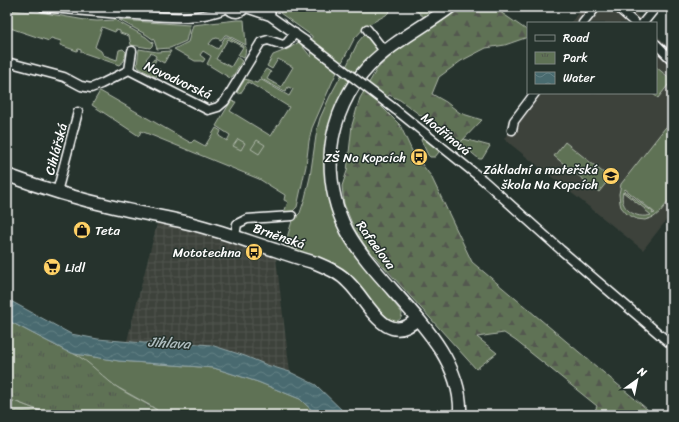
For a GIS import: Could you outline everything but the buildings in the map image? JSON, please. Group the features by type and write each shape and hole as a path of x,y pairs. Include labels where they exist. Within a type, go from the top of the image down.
{"main road":[{"name":"Rafaelova","path":"417,319 365,258 352,239 339,214 331,180 331,145 342,107 360,77 373,62 385,52 450,7"},
{"name":"Brněnská","path":"7,175 57,192 114,207 194,224 235,236 316,264 339,274 350,283 379,320 390,327 400,329 405,328 417,319"},
{"path":"417,319 438,345 448,361 457,386 460,413"}],"street":[{"path":"43,7 168,18 206,15 216,13 227,8 229,11 235,13 241,12 246,7"},
{"name":"Modřínová","path":"246,7 270,11 295,33 477,174 562,251 672,345"},
{"path":"584,22 596,7"},
{"path":"617,7 634,22"},
{"path":"644,22 656,7"},
{"path":"367,29 385,52"},
{"name":"Novodvorská","path":"129,70 208,110 218,107 225,101 261,42 268,40 283,45 295,33"},
{"path":"657,45 672,60"},
{"name":"Novodvorská","path":"129,70 132,51"},
{"name":"Novodvorská","path":"7,62 64,77 81,86 90,88 129,70"},
{"path":"512,130 514,121 534,94"},
{"name":"Cihlářská","path":"57,192 78,112"},
{"path":"235,236 237,224 247,219 292,216"}],"shaded area":[{"path":"584,7 629,7 645,22 571,22"},
{"name":"Základní a mateřská škola Na Kopcích","path":"657,35 672,51 672,213 643,250 504,139 512,127 507,122 531,94 657,94"},
{"path":"159,216 275,250 290,372 211,345 174,342 144,343 127,341"}],"green space":[{"path":"143,7 204,7 175,9"},
{"path":"282,7 394,7 386,15 366,26 354,39 334,78 312,128 297,207 290,214 283,215 288,202 284,200 285,195 259,179 141,131 139,136 92,105 100,91 191,143 194,140 205,146 216,128 221,131 219,136 227,141 230,135 216,126 231,101 236,102 230,111 271,136 289,107 248,82 240,94 237,92 245,79 257,83 260,79 289,96 293,89 288,87 285,92 260,78 266,69 271,72 267,79 281,87 293,67 278,59 272,69 267,66 273,55 288,49 299,42 311,57 312,36 280,13"},
{"path":"412,7 442,7 425,18"},
{"path":"461,7 493,7 527,30 527,37 505,45 486,48 461,61 439,77 432,94 446,102 460,113 482,120 459,144 400,100 389,95 381,106 400,125 413,153 431,176 472,262 654,415 593,415 597,406 504,333 477,337 497,353 476,369 366,247 354,228 344,204 342,186 347,171 352,125 360,98 377,69 398,49"},
{"path":"7,10 45,13 85,20 115,20 146,37 153,43 150,48 131,45 129,36 120,33 120,31 116,30 115,32 102,27 95,47 101,51 103,55 117,60 119,50 123,49 126,52 124,61 119,65 81,52 81,50 78,49 77,51 60,45 61,41 51,38 49,41 7,27"},
{"path":"119,20 190,25 186,41 170,48 157,49 154,40"},
{"path":"244,20 246,45 227,35 225,35 221,40 217,38 213,39 209,44 218,49 225,37 228,37 246,47 244,58 238,55 243,47 228,39 216,59 231,67 237,57 242,61 233,76 230,78 207,64 211,56 203,51 200,55 205,59 203,62 195,61 174,49 188,42 193,25"},
{"path":"364,35 370,38 378,48 377,51 338,104 327,136 342,233 351,249 402,313 400,319 395,322 387,318 375,306 354,279 342,269 327,262 284,248 292,221 300,213 305,198 320,118 358,42"},
{"path":"139,49 157,52 171,51 164,63 155,58 156,56 151,53 146,59 151,63 154,59 156,60 152,67 160,70 156,77 139,68 137,65"},
{"path":"657,68 672,80 658,98 653,94 657,94"},
{"path":"672,122 672,197 654,217 645,220 637,219 627,214 621,207 619,194 621,184 665,128","holes":["625,189 655,213 652,214 653,212 624,191","623,192 645,209 651,215 640,216 634,214 626,208 622,198"]},
{"path":"422,138 437,148 439,152 435,157 430,157 428,155 421,140"},
{"path":"238,139 245,143 241,150 233,146"},
{"path":"464,139 490,146 482,159 479,159 460,143"},
{"path":"257,140 265,145 259,154 251,149"},
{"path":"565,142 610,178 599,192 554,156"},
{"path":"7,320 66,351 73,353 91,365 114,385 164,415 51,415 14,401 9,402 7,409"},
{"path":"75,354 119,361 214,368 258,382 300,399 317,415 164,415 115,386"},
{"path":"14,401 51,415 7,415 7,407 9,402"},
{"path":"16,411 31,412 38,415 14,415"}],"water":[{"name":"Jihlava","path":"7,299 71,334 98,339 144,343 174,342 211,345 245,356 290,372 316,385 347,415 317,415 300,399 258,382 214,368 119,361 75,354 66,351 7,320"}],"place":[{"name":"ZŠ Na Kopcích","path":"419,157"},
{"name":"Základní a mateřská škola Na Kopcích","path":"611,176"},
{"name":"Teta","path":"82,230"},
{"name":"Mototechna","path":"254,252"},
{"name":"Lidl","path":"52,267"}]}
